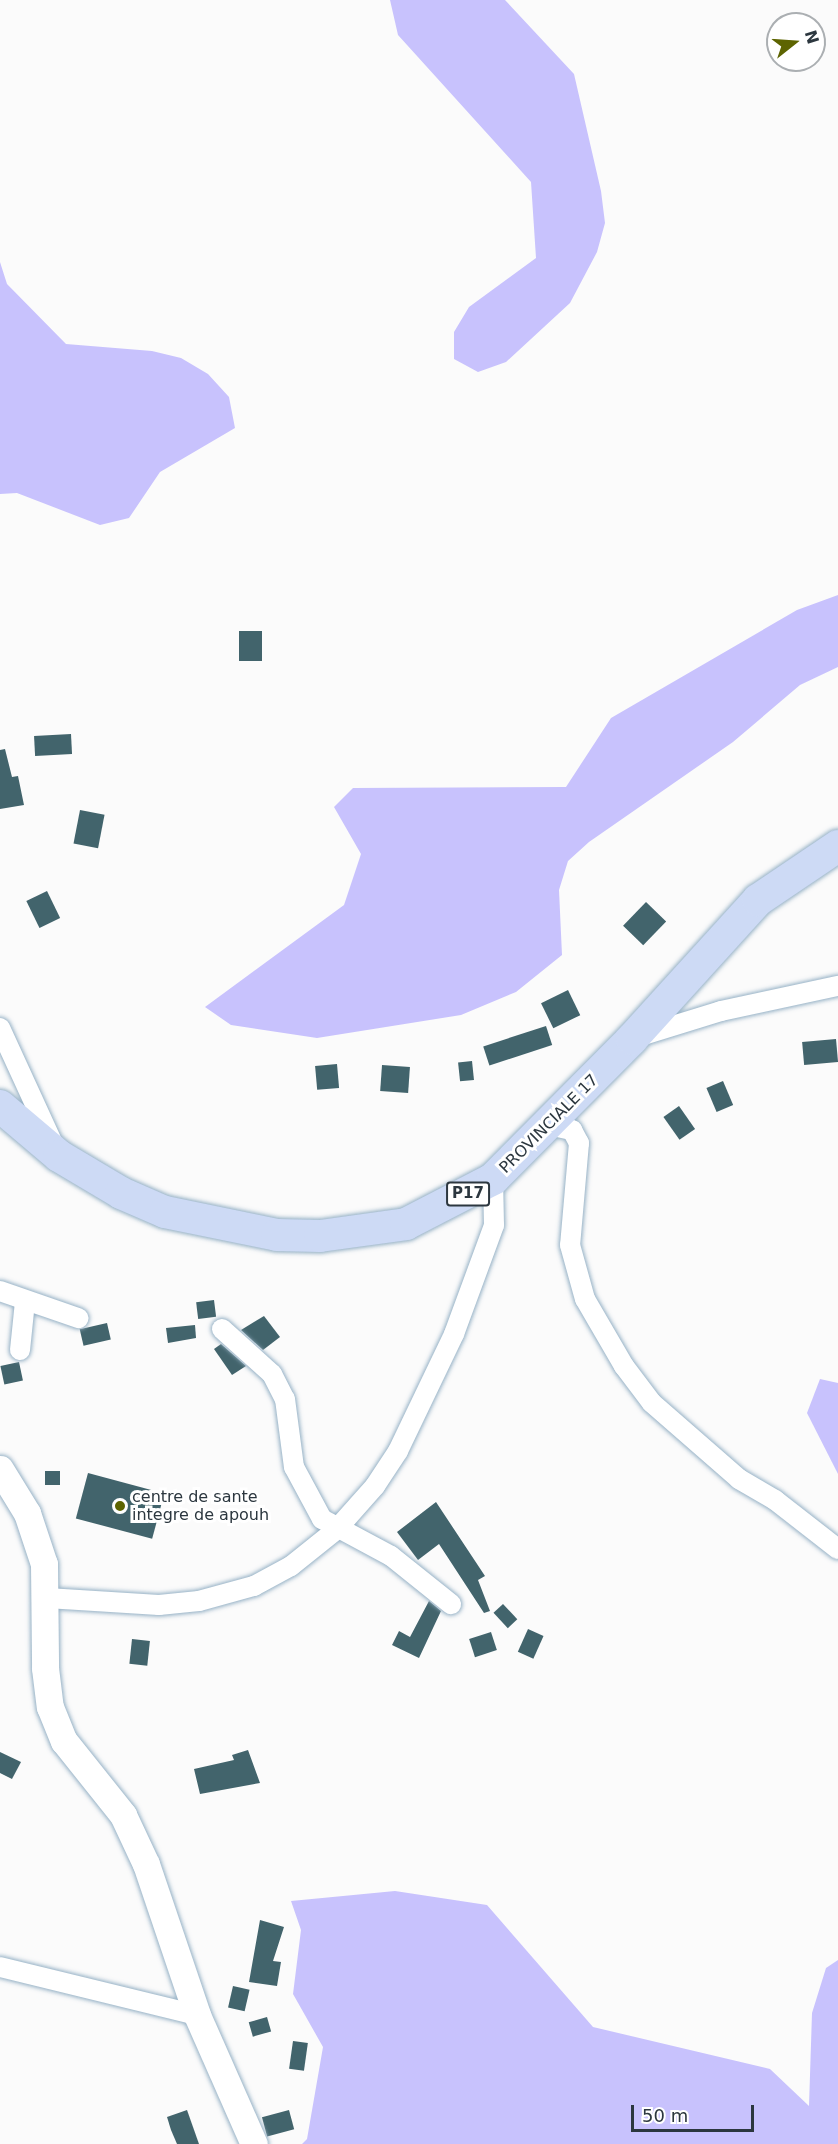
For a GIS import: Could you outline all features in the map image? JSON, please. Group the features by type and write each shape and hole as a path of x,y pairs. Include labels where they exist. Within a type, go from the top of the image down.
{"main road":[{"name":"PROVINCIALE 17","path":"0,1106 59,1156 142,1204 226,1227 277,1235 320,1236 406,1224 493,1179 632,1039 758,900 838,846"}],"street":[{"path":"632,1039 721,1011 838,986"},
{"path":"0,1028 59,1156"},
{"path":"548,1125 572,1130 579,1143 570,1245 585,1299 624,1366 652,1403 739,1479 775,1500 838,1549"},
{"path":"47,1598 159,1605 199,1601 254,1586 291,1566 336,1530 375,1486 398,1451 454,1334 494,1225 493,1179"},
{"path":"0,1291 25,1302 78,1318"},
{"path":"20,1350 25,1302"},
{"path":"222,1329 272,1374 285,1399 294,1467 317,1512 336,1530 391,1556 452,1604"},
{"path":"0,1469 34,1530 44,1564 47,1598 45,1668 50,1707 74,1759 109,1797 128,1825 146,1864 197,2015 254,2144"},
{"path":"0,1967 197,2015"}],"shaded area":[{"path":"390,0 505,0 574,74 601,191 605,223 597,252 570,303 506,362 478,372 454,359 454,332 469,307 536,258 531,182 398,35"},
{"path":"0,262 7,284 66,344 152,351 181,358 208,374 229,397 235,428 160,472 129,518 100,525 17,493 0,494"},
{"path":"838,595 838,667 800,685 733,742 589,842 568,861 559,890 562,955 516,992 461,1015 317,1038 231,1025 205,1007 344,905 361,854 334,807 353,788 566,787 611,718 797,610"},
{"path":"820,1379 838,1383 838,1474 807,1413"},
{"path":"395,1891 487,1905 593,2027 770,2069 809,2106 812,2013 826,1968 838,1960 838,2144 302,2144 307,2139 323,2047 293,1994 301,1930 291,1901"}],"building":[{"path":"239,631 262,631 262,661 239,661"},
{"path":"71,734 72,754 35,756 34,736"},
{"path":"5,749 12,777 18,776 24,805 0,809 0,750"},
{"path":"80,810 105,815 98,848 74,843"},
{"path":"47,891 60,918 39,928 26,901"},
{"path":"646,902 666,921 643,945 623,926"},
{"path":"568,990 580,1015 553,1028 541,1003"},
{"path":"546,1026 552,1045 489,1065 483,1046"},
{"path":"836,1039 838,1062 804,1065 802,1042"},
{"path":"472,1061 474,1080 460,1081 458,1062"},
{"path":"337,1064 339,1088 317,1090 315,1066"},
{"path":"382,1065 410,1067 408,1093 380,1091"},
{"path":"723,1081 733,1105 717,1112 706,1088"},
{"path":"679,1106 695,1129 679,1140 663,1117"},
{"path":"214,1300 216,1317 198,1319 196,1302"},
{"path":"264,1316 280,1337 263,1350 241,1330"},
{"path":"107,1323 111,1340 84,1346 80,1329"},
{"path":"195,1325 196,1338 168,1343 166,1328"},
{"path":"221,1344 246,1366 232,1375 214,1349"},
{"path":"19,1362 23,1381 4,1385 0,1366"},
{"path":"45,1471 60,1471 60,1485 45,1485"},
{"name":"centre de sante integre de apouh","path":"88,1473 164,1493 152,1539 76,1518"},
{"path":"436,1502 485,1576 478,1580 490,1611 484,1613 439,1544 418,1560 397,1532"},
{"path":"429,1601 441,1611 419,1658 392,1645 399,1631 410,1637"},
{"path":"503,1604 517,1619 508,1628 493,1613"},
{"path":"528,1629 544,1636 533,1659 518,1652"},
{"path":"491,1632 497,1650 475,1657 469,1639"},
{"path":"132,1639 150,1641 147,1666 129,1664"},
{"path":"248,1750 260,1783 200,1794 194,1769 234,1760 232,1755"},
{"path":"0,1752 21,1762 12,1779 0,1773"},
{"path":"260,1920 284,1927 273,1961 281,1962 277,1986 249,1982"},
{"path":"233,1986 250,1990 245,2011 228,2007"},
{"path":"267,2017 271,2031 253,2037 249,2022"},
{"path":"293,2041 308,2043 304,2071 289,2069"},
{"path":"187,2110 199,2144 177,2144 171,2130 167,2117"},
{"path":"289,2110 294,2129 267,2137 262,2117"}],"place":[{"name":"centre de sante integre de apouh","path":"120,1506"}]}
